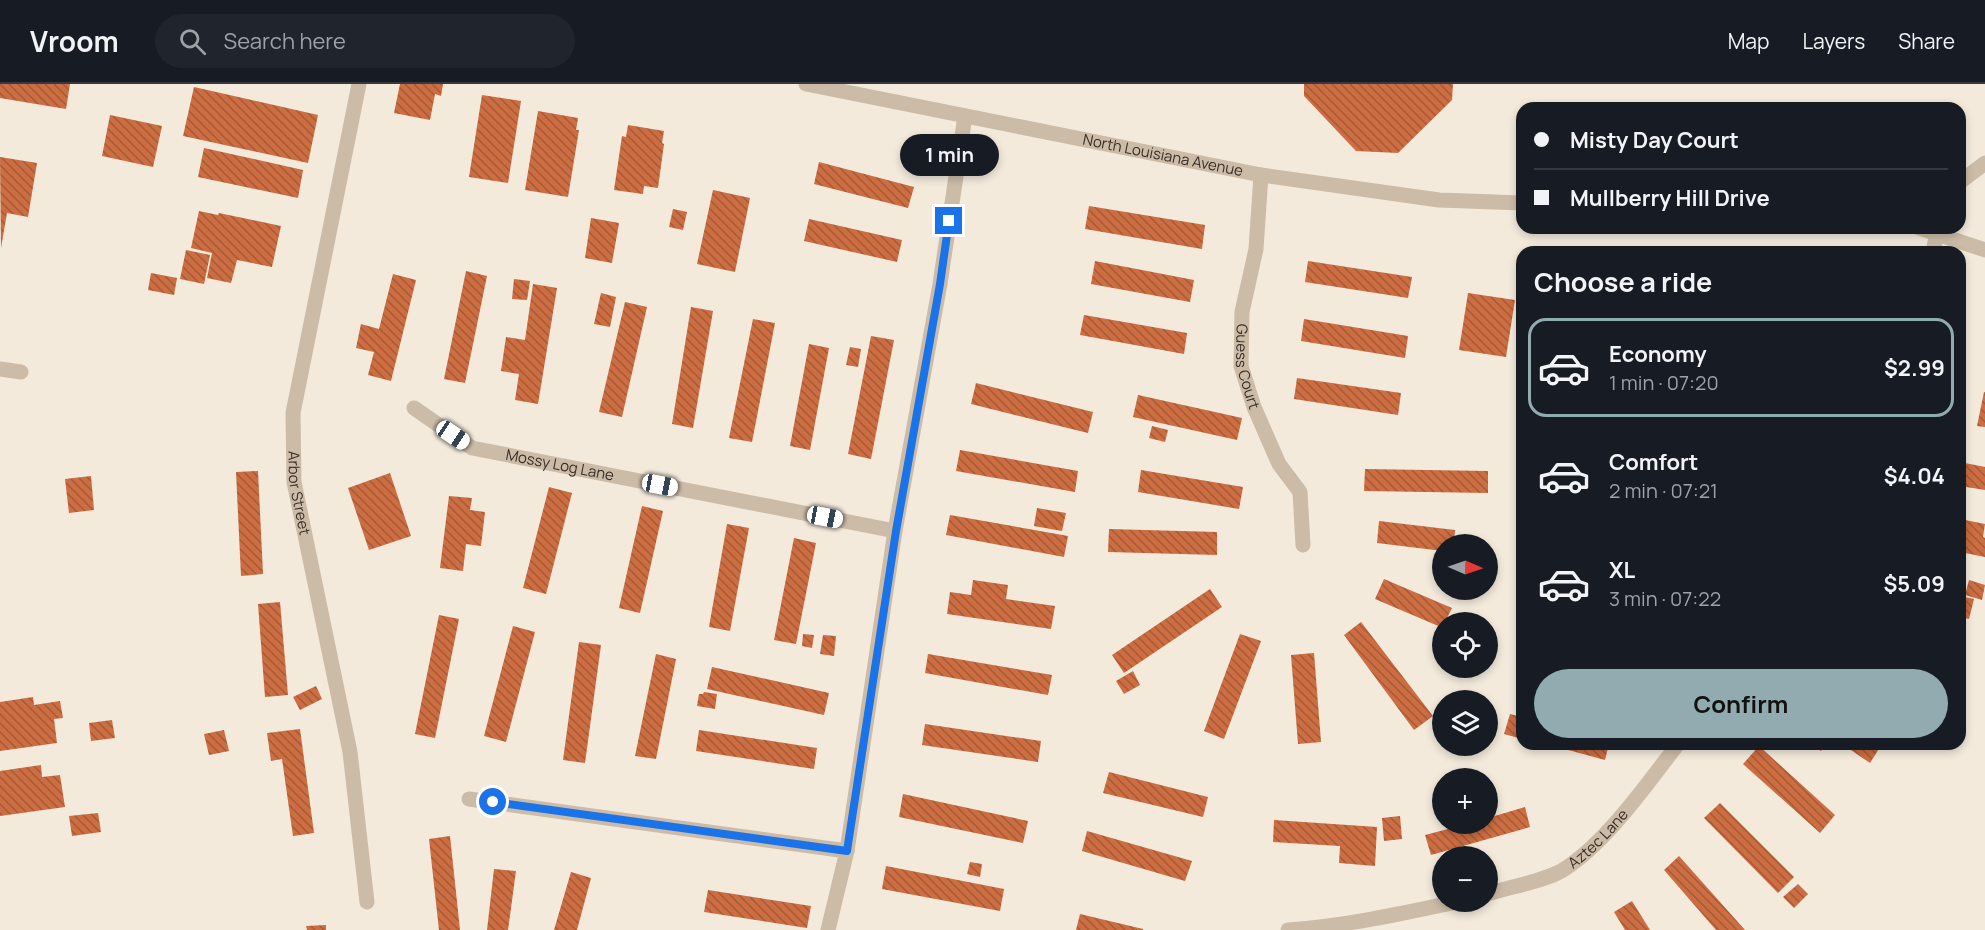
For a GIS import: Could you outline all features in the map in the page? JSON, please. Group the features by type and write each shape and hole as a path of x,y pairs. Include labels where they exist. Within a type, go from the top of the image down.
{"street":[{"name":"Arbor Street","path":"359,84 293,413 294,482 350,753 367,902"},
{"name":"North Louisiana Avenue","path":"806,84 1261,175 1439,200 1516,203"},
{"path":"828,930 847,851 896,531 940,284 965,116"},
{"path":"1966,177 1985,163"},
{"name":"Guess Court","path":"1261,175 1256,249 1242,312 1241,366 1254,407 1279,464 1300,492 1302,545"},
{"path":"1947,234 1985,250"},
{"path":"0,369 21,372"},
{"name":"Mossy Log Lane","path":"414,408 472,448 896,531"},
{"name":"Aztec Lane","path":"1498,891 1562,871 1575,861 1619,818 1673,750"},
{"path":"469,799 847,851"},
{"path":"1288,930 1376,919 1432,907"}],"building":[{"path":"0,84 70,84 66,109 0,98"},
{"path":"400,84 443,84 441,96 435,94 430,120 394,113"},
{"path":"1304,84 1453,84 1452,100 1398,153 1356,151 1304,96"},
{"path":"194,87 318,115 308,163 183,136"},
{"path":"482,95 521,101 508,183 469,177"},
{"path":"538,111 578,118 576,130 579,130 568,197 525,190"},
{"path":"110,115 162,126 153,167 102,156"},
{"path":"628,125 664,131 658,188 644,186 643,194 614,190 622,136 626,137"},
{"path":"204,148 303,170 298,198 198,177"},
{"path":"0,157 37,163 28,217 7,213 1,248"},
{"path":"819,162 914,187 908,208 814,184"},
{"path":"713,190 750,198 735,272 697,264"},
{"path":"1089,206 1205,225 1202,249 1085,229"},
{"path":"673,209 687,212 683,230 669,227"},
{"path":"199,211 281,226 272,267 237,260 231,283 207,278 212,253 191,248"},
{"path":"591,218 619,223 612,263 585,258"},
{"path":"809,219 902,240 897,262 804,241"},
{"path":"186,250 210,255 204,284 180,279"},
{"path":"1095,261 1194,280 1190,302 1091,284"},
{"path":"1308,261 1412,277 1408,298 1305,282"},
{"path":"466,271 487,276 465,383 444,379"},
{"path":"151,273 177,278 174,295 148,290"},
{"path":"393,274 416,280 391,381 368,375 374,352 356,348 361,324 379,329"},
{"path":"514,279 530,281 527,300 512,299"},
{"path":"533,284 557,288 538,404 515,400 519,374 501,371 506,337 525,340"},
{"path":"601,293 616,297 610,327 594,324"},
{"path":"1468,293 1515,300 1506,357 1459,350"},
{"path":"625,302 647,307 622,417 599,412"},
{"path":"691,307 713,311 693,428 672,424"},
{"path":"1084,315 1187,333 1184,354 1080,335"},
{"path":"753,319 775,323 752,442 729,438"},
{"path":"1304,319 1408,336 1405,358 1301,341"},
{"path":"871,336 894,340 871,459 848,454"},
{"path":"809,344 829,348 810,450 790,446"},
{"path":"850,347 861,349 858,367 846,365"},
{"path":"1297,378 1401,393 1398,415 1294,399"},
{"path":"976,383 1093,412 1088,433 971,404"},
{"path":"1985,392 1985,427 1977,426"},
{"path":"1138,395 1242,418 1237,440 1133,417"},
{"path":"1152,426 1168,430 1165,442 1149,438"},
{"path":"960,450 1078,471 1075,492 956,471"},
{"path":"1966,463 1985,467 1985,490 1966,487"},
{"path":"1365,469 1488,471 1488,493 1364,491"},
{"path":"1141,470 1243,487 1239,509 1138,492"},
{"path":"258,471 263,574 241,576 236,472"},
{"path":"390,473 411,536 369,550 348,488"},
{"path":"91,476 94,510 69,513 65,479"},
{"path":"549,487 572,493 546,594 523,588"},
{"path":"449,496 472,498 470,510 485,512 481,546 466,544 463,571 440,568"},
{"path":"642,506 663,511 640,613 619,608"},
{"path":"1037,508 1066,513 1062,531 1034,526"},
{"path":"950,515 1068,536 1064,557 946,535"},
{"path":"1966,520 1985,524 1983,537 1985,538 1985,557 1966,553"},
{"path":"1379,521 1455,530 1455,534 1432,534 1432,550 1377,543"},
{"path":"727,524 749,528 730,631 709,627"},
{"path":"1109,529 1217,532 1217,555 1108,552"},
{"path":"794,538 816,543 796,644 774,640"},
{"path":"1384,579 1452,608 1450,612 1432,612 1432,623 1375,599"},
{"path":"973,580 1008,585 1006,599 1055,606 1051,629 947,614 950,592 971,595"},
{"path":"1969,580 1985,585 1982,600 1966,595"},
{"path":"1210,589 1222,607 1124,673 1112,655"},
{"path":"1966,597 1974,599 1969,619 1966,618"},
{"path":"280,602 288,695 265,697 258,604"},
{"path":"439,615 459,619 435,738 415,734"},
{"path":"1361,622 1432,717 1414,730 1344,635"},
{"path":"513,626 535,632 506,742 484,736"},
{"path":"803,634 814,635 812,648 802,646"},
{"path":"1240,634 1261,641 1224,739 1204,731"},
{"path":"823,635 836,636 834,656 820,654"},
{"path":"579,642 601,645 585,763 563,760"},
{"path":"1314,653 1321,742 1298,744 1291,655"},
{"path":"656,654 676,659 656,759 635,756"},
{"path":"928,654 1052,675 1048,695 925,673"},
{"path":"712,667 829,693 824,715 707,689"},
{"path":"1133,671 1140,685 1124,694 1116,681"},
{"path":"316,686 322,699 300,710 293,697"},
{"path":"704,692 717,694 715,709 697,706 699,694"},
{"path":"33,697 34,705 60,701 63,718 54,719 57,743 0,751 0,702"},
{"path":"1510,714 1516,716 1516,737 1504,734"},
{"path":"112,720 115,738 91,741 89,723"},
{"path":"925,724 1041,741 1038,762 922,745"},
{"path":"300,729 314,833 293,836 282,759 271,761 267,733"},
{"path":"224,730 229,751 209,755 204,734"},
{"path":"699,730 817,748 814,769 696,751"},
{"path":"1568,750 1608,750 1605,760"},
{"path":"1755,750 1763,750 1835,815 1820,833 1743,764"},
{"path":"1851,750 1878,750 1870,763"},
{"path":"41,765 42,777 60,775 65,807 0,816 0,771"},
{"path":"1109,772 1208,797 1203,817 1103,793"},
{"path":"903,794 1028,821 1023,843 899,817"},
{"path":"1720,803 1794,877 1778,893 1704,818"},
{"path":"1525,807 1530,827 1463,846 1432,846 1431,855 1425,835 1498,834 1498,815"},
{"path":"98,813 101,832 72,836 69,816"},
{"path":"1400,816 1402,839 1384,841 1382,818"},
{"path":"1274,820 1377,827 1375,866 1339,863 1340,846 1273,842"},
{"path":"1087,831 1192,861 1185,881 1082,851"},
{"path":"450,836 460,930 439,930 429,839"},
{"path":"1679,856 1745,930 1716,930 1664,870"},
{"path":"970,862 982,864 980,877 967,874"},
{"path":"886,866 1004,889 1000,911 882,889"},
{"path":"494,869 516,871 508,930 487,930"},
{"path":"571,872 591,878 577,930 554,930"},
{"path":"1798,884 1808,894 1794,908 1783,897"},
{"path":"708,890 811,906 807,928 704,912"},
{"path":"1632,901 1650,930 1625,930 1614,912"},
{"path":"1080,914 1143,929 1143,930 1076,930"},
{"path":"326,925 326,930 307,930 306,926"}],"route":[{"path":"493,802 847,851 896,531 949,221"}]}
